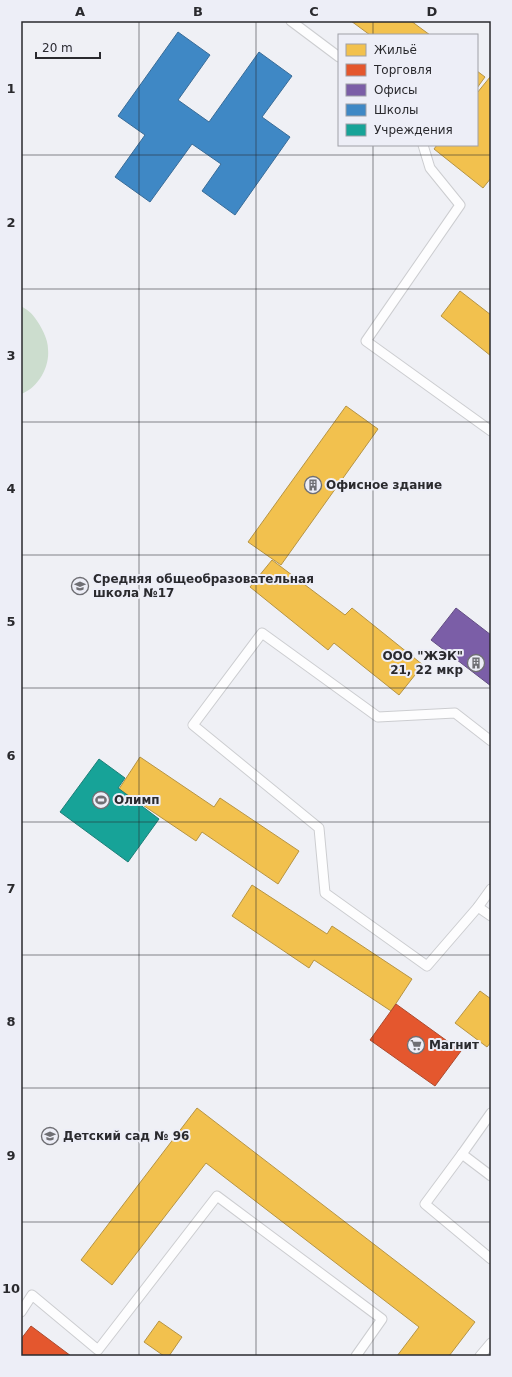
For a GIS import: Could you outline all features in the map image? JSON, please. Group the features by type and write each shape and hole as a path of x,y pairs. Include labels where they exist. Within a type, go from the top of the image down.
{"lane":[{"path":"291,21 338,56"},
{"path":"423,146 430,168 460,205 366,341 491,431"},
{"path":"491,742 455,713 378,718 262,633 193,725 319,828 325,893 427,966 478,907 491,889"},
{"path":"478,907 491,916"},
{"path":"491,1114 425,1204 491,1259"},
{"path":"462,1154 491,1176"},
{"path":"21,1312 32,1295 98,1350 217,1196 382,1319 356,1356"},
{"path":"480,1356 491,1343"}],"green space":[{"path":"21,306 32,314 42,329 48,345 48,356 45,370 38,382 33,387 21,394"}],"building: Жильё":[{"path":"351,21 411,21 429,34 369,34"},
{"path":"478,72 485,77 478,87"},
{"path":"490,77 491,178 483,188 434,149 436,146 478,146 478,92"},
{"path":"460,291 491,315 491,356 441,316"},
{"name":"Офисное здание","path":"346,406 378,429 281,565 248,542"},
{"path":"272,560 345,615 352,608 423,665 399,695 334,643 328,650 250,587"},
{"path":"140,757 214,807 220,798 299,851 278,884 202,832 196,841 119,789"},
{"path":"252,885 327,934 332,926 412,979 391,1011 314,960 309,968 232,916"},
{"path":"480,991 491,999 491,1042 487,1047 455,1023"},
{"path":"197,1108 475,1322 449,1356 397,1356 419,1327 206,1163 112,1285 81,1260"},
{"path":"159,1321 182,1337 169,1356 164,1356 144,1342"}],"building: Торговля":[{"name":"Магнит","path":"396,1004 461,1051 435,1086 370,1040"},
{"path":"31,1326 71,1356 21,1356 21,1339"}],"building: Офисы":[{"name":"ООО \"ЖЭК\" 21, 22 мкр","path":"456,608 491,635 491,686 431,640"}],"building: Школы":[{"path":"178,32 210,55 178,100 209,122 259,52 292,76 262,117 290,137 235,215 202,191 221,164 192,144 150,202 115,177 145,135 118,116"}],"building: Учреждения":[{"name":"Олимп","path":"99,759 125,778 118,788 159,819 128,862 60,812"}],"place":[{"name":"Офисное здание","path":"313,485"},
{"name":"Средняя общеобразовательная школа №17","path":"80,586"},
{"name":"ООО \"ЖЭК\" 21, 22 мкр","path":"476,663"},
{"name":"Олимп","path":"101,800"},
{"name":"Магнит","path":"416,1045"},
{"name":"Детский сад № 96","path":"50,1136"}]}
